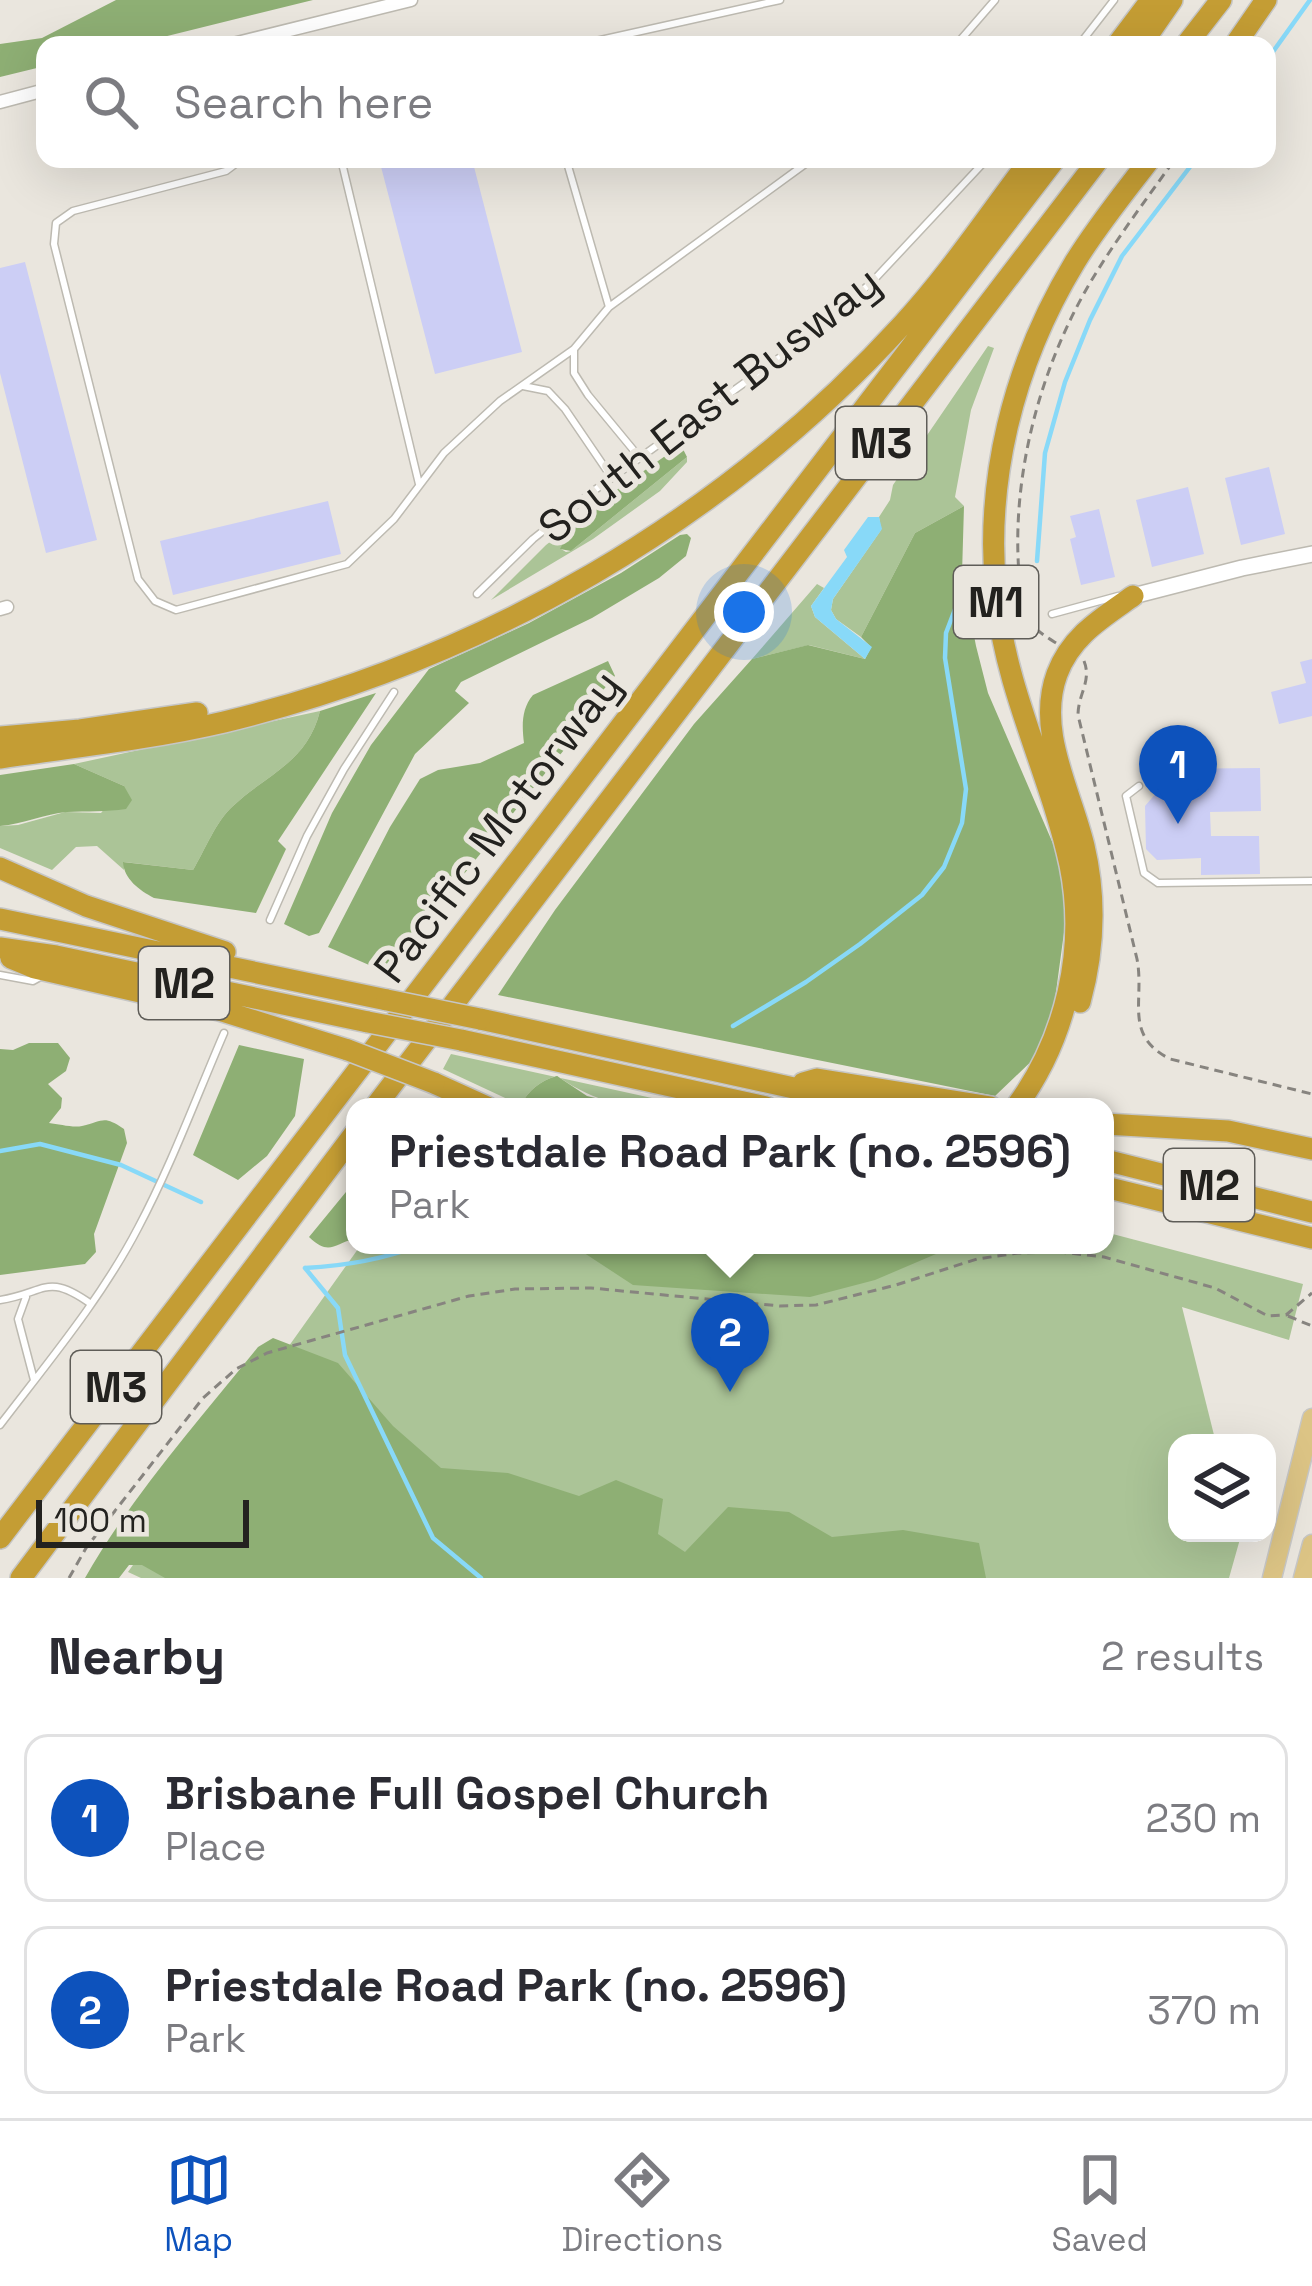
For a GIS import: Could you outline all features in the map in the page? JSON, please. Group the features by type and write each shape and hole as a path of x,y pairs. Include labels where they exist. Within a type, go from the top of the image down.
{"highway":[{"path":"1124,36 1151,0"},
{"path":"1148,36 1172,0"},
{"path":"1193,36 1221,0"},
{"path":"1241,36 1266,0"},
{"path":"0,758 185,730 310,698 413,663 526,613 609,566 690,512 808,420 905,322 1024,168"},
{"name":"Pacific Motorway","path":"0,1538 1048,168"},
{"name":"Pacific Motorway","path":"382,1098 1092,168"},
{"name":"M1","path":"1022,1098 1041,1067 1068,996 1076,909 1070,864 1020,710 1002,637 994,561 996,491 1012,402 1037,334 1076,260 1143,168"},
{"path":"1041,1067 1064,1048 1070,1034 1084,989 1092,924 1084,847 1051,728 1053,687 1075,642 1096,620 1133,596"},
{"path":"0,737 172,718 264,699 310,698"},
{"path":"0,868 134,925 269,963 291,980"},
{"name":"M2","path":"0,919 840,1098"},
{"path":"0,951 35,968 219,1010 348,1050 468,1098"},
{"name":"M2","path":"0,951 56,956 725,1098"},
{"path":"791,1087 817,1078 936,1098"},
{"path":"1114,1124 1200,1127 1312,1149"},
{"path":"1288,1143 1312,1136"},
{"name":"M3","path":"21,1578 346,1145"},
{"name":"M2","path":"1114,1162 1312,1212"},
{"name":"M2","path":"1114,1189 1312,1238"}],"main road":[{"path":"1272,1578 1312,1418"},
{"path":"1303,1578 1312,1544"}],"street":[{"path":"265,36 410,0"},
{"path":"0,102 36,92"},
{"path":"1133,596 1312,554"}],"lane":[{"path":"618,36 780,0"},
{"path":"964,36 995,0"},
{"path":"1086,36 1114,0"},
{"path":"230,168 73,212 56,224 54,244 138,579 155,601 176,610 347,564 394,519 444,453 500,401 574,349 609,307 800,168"},
{"path":"343,168 419,484"},
{"path":"569,168 609,307"},
{"name":"South East Busway","path":"477,594 533,539 807,338 871,283 979,168"},
{"path":"574,349 574,373 640,458"},
{"path":"522,386 548,391 612,478"},
{"path":"1052,614 1111,597 1133,596"},
{"path":"270,920 316,819 394,692"},
{"path":"1138,787 1126,796 1144,873 1158,883 1312,880"},
{"path":"0,975 32,981 51,972"},
{"path":"0,1425 91,1304 140,1226 224,1034"},
{"path":"0,1300 60,1286 91,1304"},
{"path":"26,1297 18,1319 34,1380"}],"path":[{"path":"1059,645 1028,619 1021,590 1017,544 1023,473 1062,339 1095,274 1169,168"},
{"path":"1081,658 1088,677 1078,715 1139,970 1142,1034 1170,1059 1312,1094"},
{"path":"975,1254 976,1259"},
{"path":"69,1578 86,1548 203,1398 236,1369 267,1353 470,1296 514,1289 591,1288 780,1306 816,1305 976,1259 1036,1254"},
{"path":"1078,1254 1215,1288 1268,1316 1286,1315 1312,1293"},
{"path":"1286,1315 1312,1326"}],"green space":[{"path":"116,0 313,0 167,36 46,36"},
{"path":"36,39 36,68 0,77 0,44"},
{"path":"988,346 994,348 971,410 955,497 964,506 915,533 861,637 836,619 831,610 833,599 881,530 879,517 893,485"},
{"path":"681,445 687,457 571,551 560,549 573,524 592,507"},
{"path":"687,457 660,491 593,539 491,600 573,524 561,549 566,552"},
{"path":"964,506 962,574 988,693 1054,846 1065,889 1053,1014 1040,1053 995,1096 498,995 555,910 694,724 752,659 808,645 865,659 871,647 861,637 915,533"},
{"path":"687,534 691,538 686,556 659,578 592,618 461,682 455,691 469,703 415,754 319,933 309,936 284,924 332,813 371,745 429,669 529,623"},
{"path":"817,584 824,588 811,606 815,617 865,659 809,645 752,659"},
{"path":"608,661 615,676 599,695 601,704 385,972 328,947 420,779 438,770 480,763 524,743 524,712 533,695"},
{"path":"376,693 278,841 286,849 256,913 154,898 129,879 123,862 193,870 227,812 296,755 320,711"},
{"path":"320,711 296,755 227,812 193,870 124,862 124,870 97,846 76,847 52,870 0,848 0,826 65,812 101,813 124,786 74,764"},
{"path":"74,764 124,786 132,800 126,809 59,813 0,826 0,775"},
{"path":"29,1043 58,1043 70,1058 66,1071 48,1084 62,1098 61,1108 49,1123 78,1126 107,1121 124,1129 127,1143 94,1234 96,1252 85,1264 0,1275 0,1049 13,1050"},
{"path":"239,1045 304,1059 295,1116 267,1156 238,1180 193,1155"},
{"path":"451,1054 555,1077 526,1098 505,1098 443,1069"},
{"path":"557,1076 595,1098 526,1098"},
{"path":"560,1078 652,1098 599,1098"},
{"path":"346,1192 346,1242 322,1246 309,1237"},
{"path":"1114,1234 1303,1284 1289,1340 1182,1307 1214,1434 1168,1434 1168,1542 1239,1542 1229,1578 141,1578 128,1572 354,1254 666,1254 735,1273 840,1254 1114,1254"},
{"path":"586,1254 936,1254 875,1280 810,1297 633,1285"},
{"path":"273,1338 338,1363 393,1426 441,1468 508,1473 579,1496 616,1480 663,1499 658,1534 685,1552 728,1507 789,1512 832,1537 903,1530 979,1543 986,1578 165,1578 142,1565 129,1565 119,1578 85,1578 167,1460 258,1347"}],"water":[{"path":"868,517 879,517 882,529 833,599 831,610 872,647 865,659 815,617 811,606 847,557 844,550"}],"building":[{"path":"381,168 474,168 522,352 435,374"},
{"path":"25,262 97,540 46,553 0,373 0,268"},
{"path":"1269,467 1285,534 1241,545 1225,478"},
{"path":"1188,487 1204,554 1152,567 1136,500"},
{"path":"328,501 341,554 173,595 160,541"},
{"path":"1099,509 1115,577 1081,585 1070,539 1076,537 1070,516"},
{"path":"1312,659 1312,716 1279,724 1271,692 1306,683 1300,662"},
{"path":"1260,768 1261,811 1210,812 1211,836 1259,836 1260,874 1201,875 1201,858 1157,860 1146,849 1145,806 1157,792 1156,769"}],"waterway":[{"path":"1276,47 1310,0"},
{"path":"1037,561 1045,453 1065,382 1122,256 1189,168"},
{"path":"733,1026 860,944 922,895 944,867 962,823 966,789 945,658 946,633 962,591"},
{"path":"0,1151 40,1144 121,1165 201,1202"},
{"path":"305,1268 393,1254"},
{"path":"305,1268 338,1308 345,1355 433,1538 481,1578"}],"place":[{"name":"Brisbane Full Gospel Church","path":"1178,824"},
{"name":"Priestdale Road Park (no. 2596)","path":"730,1392"}]}
